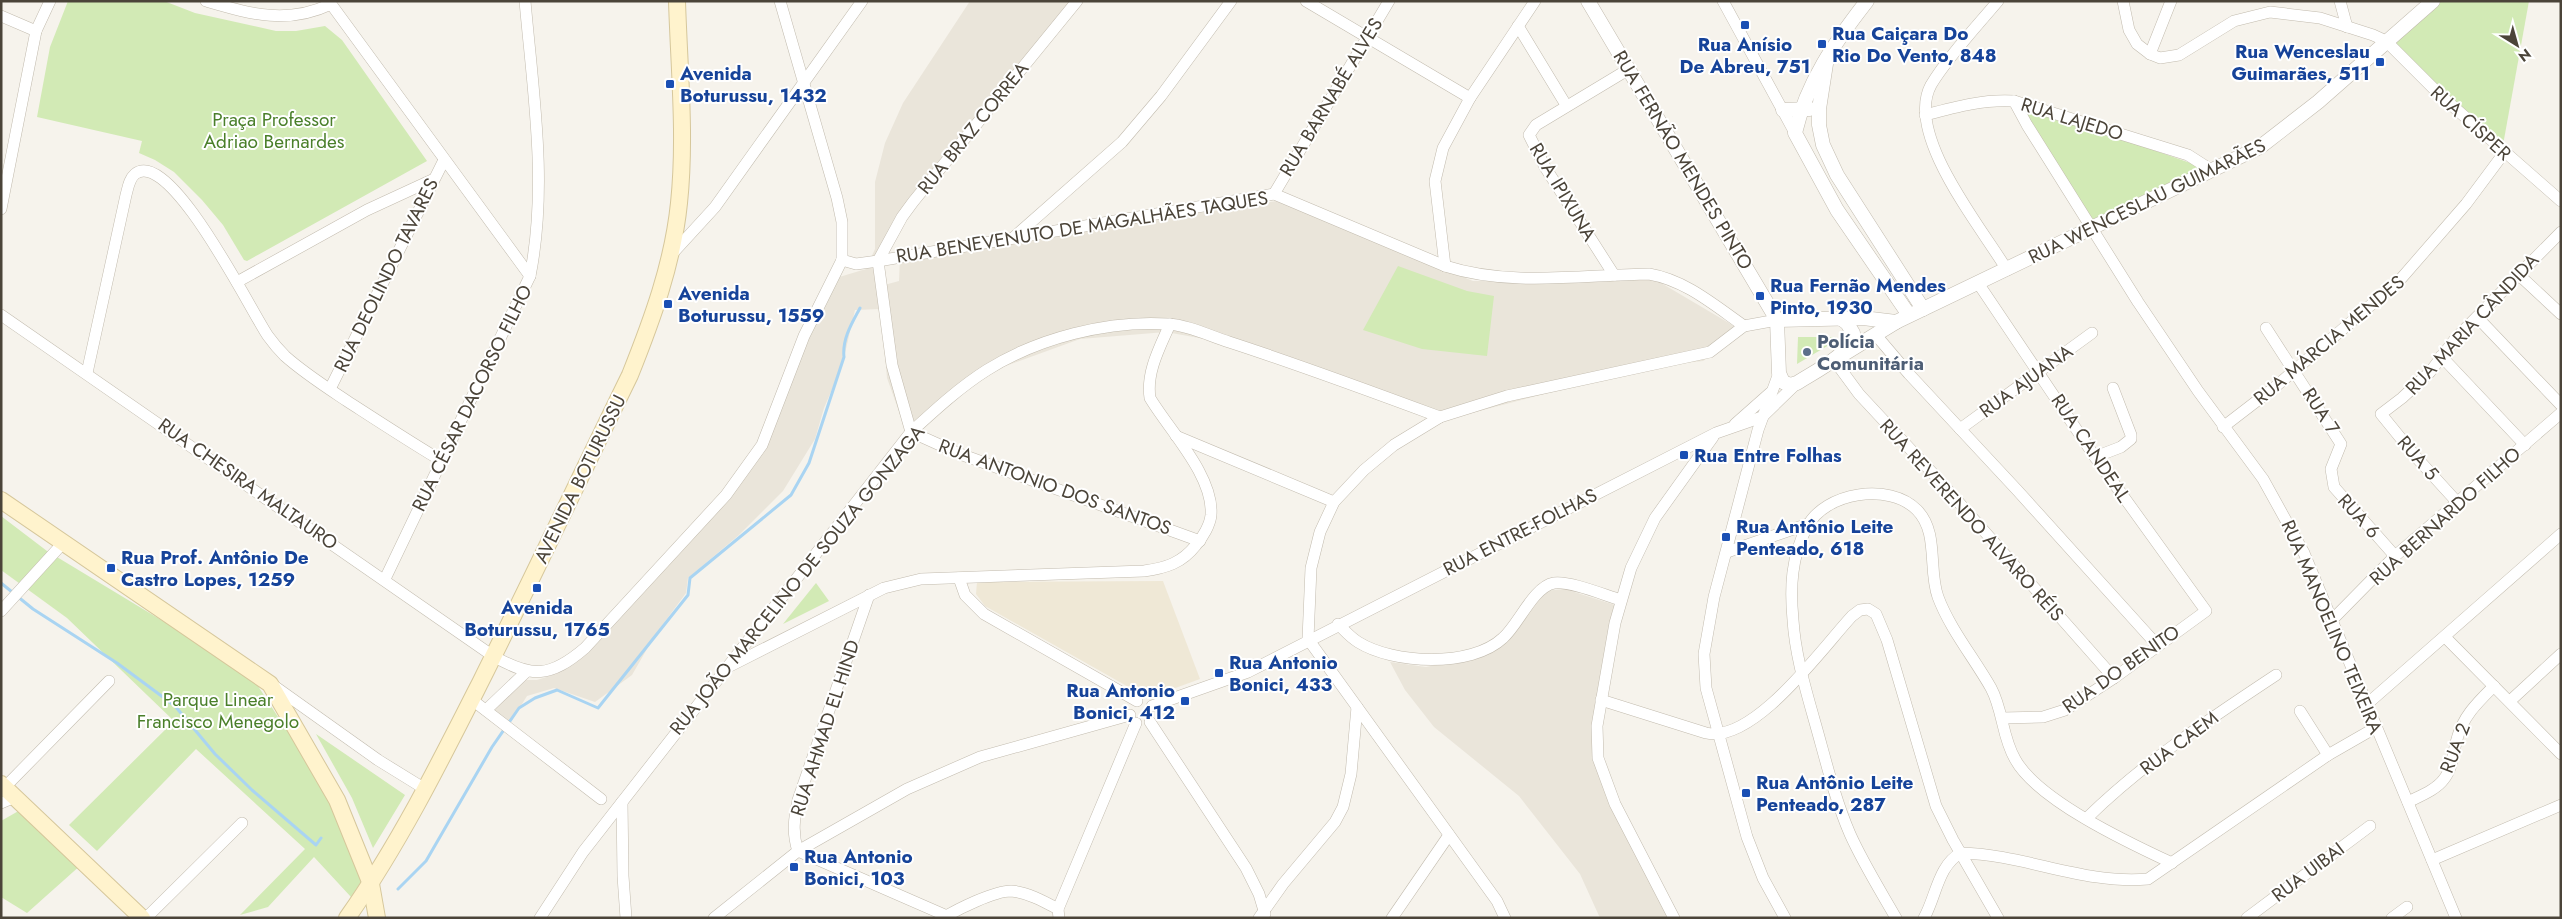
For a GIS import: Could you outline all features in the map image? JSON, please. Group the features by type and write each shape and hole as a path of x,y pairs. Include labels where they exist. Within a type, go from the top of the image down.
{"main road":[{"name":"AVENIDA BOTURUSSU","path":"347,918 371,884 425,789 493,656 630,375 652,320 668,259 679,201 681,147 677,1"},
{"path":"1,500 270,684 337,800 371,884 377,918"},
{"path":"6,793 144,918"}],"street":[{"path":"1,209 36,31 50,1"},
{"path":"206,1 268,16 292,17 311,13 333,3 444,160 530,276"},
{"name":"RUA CÉSAR DACORSO FILHO","path":"385,579 530,276 537,237 539,185 525,1"},
{"path":"493,656 526,672 556,668 570,661 585,648 726,494 752,462 762,446 807,329 842,260 842,222 837,198 805,81 780,1"},
{"path":"668,259 715,206 862,1"},
{"name":"RUA BRAZ CORREA","path":"878,261 902,216 1077,1"},
{"path":"1012,239 1093,169 1134,129 1161,96 1231,1"},
{"path":"1306,1 1470,98"},
{"name":"RUA BARNABÉ ALVES","path":"1274,194 1389,1"},
{"path":"1445,266 1437,205 1436,181 1438,162 1443,148 1470,98 1535,1"},
{"name":"RUA FERNÃO MENDES PINTO","path":"1588,1 1777,320"},
{"path":"1795,133 1814,78 1867,1"},
{"path":"1998,1 1931,86 1925,115 1934,151 1946,174 2007,270"},
{"path":"2123,1 2129,30 2137,44 2150,54 2160,58 2179,55 2234,21 2270,12 2302,14 2347,26 2386,41"},
{"path":"2150,54 2171,1"},
{"path":"2340,1 2347,26"},
{"name":"RUA WENCESLAU GUIMARÃES","path":"1797,383 1896,322 2260,147 2280,133 2433,1"},
{"path":"1727,3 1837,210 1909,316"},
{"path":"1,16 36,31"},
{"path":"1518,26 1566,105"},
{"name":"RUA CÍSPER","path":"2386,41 2396,53 2504,153 2561,201"},
{"path":"1827,58 1818,109 1823,144 1837,175 1923,309"},
{"name":"RUA IPIXUNA","path":"1614,274 1529,136 1532,128 1566,105 1629,69"},
{"name":"RUA LAJEDO","path":"1925,115 1962,105 1996,100 2014,101 2188,155 2213,171"},
{"name":"RUA MANOELINO TEIXEIRA","path":"2014,101 2027,125 2138,302 2223,426 2263,479 2280,507 2304,553 2456,918"},
{"path":"1783,110 1818,109"},
{"name":"RUA MÁRCIA MENDES","path":"2223,426 2382,298 2410,271 2466,204 2504,153"},
{"name":"RUA DEOLINDO TAVARES","path":"330,389 432,180 444,160"},
{"path":"87,373 126,195 131,180 136,173 144,171 154,175 189,208 206,228 268,336 284,355 330,389 442,461"},
{"path":"237,282 367,210 432,180"},
{"name":"RUA BENEVENUTO DE MAGALHÃES TAQUES","path":"842,260 856,264 878,261 1274,194 1445,266 1489,277 1649,274 1675,280 1744,326"},
{"name":"RUA MARIA CÂNDIDA","path":"2381,414 2422,381 2454,339 2561,232"},
{"path":"878,261 892,365 911,432"},
{"path":"2518,274 2561,314"},
{"name":"RUA CANDEAL","path":"1978,283 1993,309 2095,457 2206,611"},
{"name":"RUA CHESIRA MALTAURO","path":"1,315 385,579 493,656"},
{"path":"2477,317 2561,405"},
{"path":"1834,360 1853,338 1851,328 1840,318"},
{"path":"1505,918 1497,901 1308,639 1311,568 1320,532 1334,502 1364,470 1394,445 1440,417 1507,396 1710,352 1744,326 1777,320 1840,318 1863,318 1896,322"},
{"path":"1777,320 1779,373 1762,417 1714,597 1704,654 1706,688 1748,837 1763,878 1785,918"},
{"path":"725,668 870,595 902,582 1155,570 1178,563 1200,541 1211,516 1211,504 1199,473 1150,398 1148,386 1150,374 1170,324"},
{"name":"RUA JOÃO MARCELINO DE SOUZA GONZAGA","path":"540,918 583,852 911,432 962,388 987,370 1018,354 1058,338 1110,326 1170,324 1249,348 1440,417"},
{"name":"RUA 7","path":"2266,328 2341,444"},
{"name":"RUA AJUANA","path":"1960,430 2092,333"},
{"path":"1875,334 1960,430 2157,645"},
{"path":"2441,356 2525,444"},
{"name":"RUA REVERENDO ALVARO RÉIS","path":"1834,360 1858,394 1939,480 2114,678"},
{"path":"1779,373 1786,384 1797,383"},
{"path":"1762,417 1797,383"},
{"path":"2095,457 2121,447 2131,439 2132,435 2113,388"},
{"name":"RUA ENTRE-FOLHAS","path":"1732,426 1771,392"},
{"name":"RUA 5","path":"2381,414 2416,457 2457,502"},
{"name":"RUA BERNARDO FILHO","path":"2332,620 2395,556 2561,414"},
{"name":"RUA ENTRE-FOLHAS","path":"1152,706 1248,672 1308,639 1716,433 1762,417"},
{"name":"RUA ANTONIO DOS SANTOS","path":"911,432 960,454 1200,541"},
{"path":"1674,918 1621,819 1602,770 1596,746 1597,726 1620,600 1631,568 1655,518 1716,433"},
{"path":"1175,435 1334,502"},
{"name":"RUA 6","path":"2341,444 2331,469 2334,487 2395,556"},
{"path":"1727,552 1808,524 1837,502 1868,493 1896,498 1920,513 1928,530 1938,598 1993,691 2003,718 2007,741 2022,771 2051,797 2172,863"},
{"path":"1808,524 1795,555 1791,580 1793,630 1828,767 1850,832 1896,918"},
{"path":"2366,705 2445,638 2561,534"},
{"path":"1,611 24,588 63,542"},
{"path":"959,578 970,602 984,614 1137,701 1148,702 1154,711 1150,722"},
{"path":"1338,624 1358,642 1374,649 1412,658 1448,658 1492,647 1511,630 1538,592 1546,586 1564,584 1620,600"},
{"name":"RUA AHMAD EL HIND","path":"798,851 793,821 798,800 870,595"},
{"path":"1601,700 1718,736 1742,725 1803,674 1852,616 1860,610 1868,609 1876,614 1887,640 1932,795 1960,853 1998,918"},
{"name":"RUA DO BENITO","path":"2003,718 2029,718 2054,714 2079,702 2206,611"},
{"path":"2445,638 2561,754"},
{"path":"2510,701 2561,654"},
{"path":"489,712 526,672"},
{"name":"RUA CAEM","path":"2087,818 2120,788 2175,746 2276,675"},
{"path":"6,793 109,681"},
{"path":"270,684 378,760 425,789"},
{"name":"RUA 2","path":"2408,802 2434,788 2444,779 2450,766 2463,723 2472,709 2494,686"},
{"path":"471,699 601,799"},
{"path":"798,851 945,917 994,894 1011,891 1042,900 1059,913 1133,719 1130,709 1137,701"},
{"path":"1263,915 1335,822 1343,807 1350,774 1357,707"},
{"path":"2300,711 2328,755"},
{"path":"714,918 798,851 867,810 944,771 998,752 1133,719 1146,724 1150,722"},
{"path":"1150,722 1246,868 1263,915"},
{"path":"1924,918 1944,869 1949,861 1960,853 2008,858 2096,876 2127,880 2148,879 2328,755 2376,728"},
{"path":"622,802 622,876 626,918"},
{"path":"2432,860 2561,805"},
{"path":"144,918 242,823"},
{"name":"RUA UIBAI","path":"2247,918 2370,826"},
{"path":"1392,918 1450,835"},
{"path":"2148,879 2153,863 2152,853"},
{"path":"2392,918 2407,907"}],"shaded area":[{"path":"970,1 1071,1 898,218 877,287 899,281 900,258 1277,201 1473,281 1656,280 1734,326 1719,351 1703,361 1648,367 1441,421 1221,342 1166,332 1080,339 989,372 908,437 887,378 881,309 855,310 842,366 824,408 815,439 783,491 739,535 688,578 686,593 655,635 632,675 595,702 554,688 527,696 505,731 486,716 519,680 537,680 556,674 580,659 740,473 759,446 836,278 866,269 875,249 875,182 885,143 903,103"},
{"path":"1163,581 1200,679 1148,698 985,606 976,594 977,582"},
{"path":"1565,589 1615,605 1600,693 1604,786 1670,918 1600,918 1580,874 1519,796 1434,727 1405,690 1390,662 1426,667 1493,652 1543,591"}],"green space":[{"name":"Praça Professor Adriao Bernardes","path":"68,1 164,1 195,13 276,31 296,31 325,26 342,40 427,161 247,261 244,260 223,225 202,200 174,172 139,153 142,141 37,117 50,47"},
{"path":"2428,1 2529,1 2503,145 2386,41"},
{"path":"2014,101 2213,171 2093,229"},
{"path":"1398,266 1467,291 1494,296 1487,356 1422,349 1363,330"},
{"path":"1798,337 1836,337 1829,345 1797,364"},
{"name":"Parque Linear Francisco Menegolo","path":"1,516 47,551 229,661 258,686 280,720 295,737 343,827 361,882 351,897 314,857 268,907 240,915 305,849 196,749 97,851 69,825 174,721 67,618 1,570"},
{"path":"816,583 829,601 783,624"},
{"path":"316,734 405,795 373,848 352,798"},
{"path":"22,809 82,864 27,913 1,897 1,821"}],"waterway":[{"path":"398,889 426,861 492,747 519,708 535,698 557,690 598,708 688,595 690,578 791,495 809,463 844,357 846,338 860,308"},
{"path":"1,583 33,609 117,663 175,706 215,754 252,790 316,845 321,838"}],"place":[{"name":"Rua Anísio De Abreu, 751","path":"1745,25"},
{"name":"Rua Caiçara Do Rio Do Vento, 848","path":"1822,44"},
{"name":"Rua Wenceslau Guimarães, 511","path":"2380,62"},
{"name":"Avenida Boturussu, 1432","path":"670,84"},
{"name":"Rua Fernão Mendes Pinto, 1930","path":"1760,296"},
{"name":"Avenida Boturussu, 1559","path":"668,304"},
{"name":"Polícia Comunitária","path":"1807,352"},
{"name":"Rua Entre Folhas","path":"1684,455"},
{"name":"Rua Antônio Leite Penteado, 618","path":"1726,537"},
{"name":"Rua Prof. Antônio De Castro Lopes, 1259","path":"111,568"},
{"name":"Avenida Boturussu, 1765","path":"537,588"},
{"name":"Rua Antonio Bonici, 433","path":"1219,673"},
{"name":"Rua Antonio Bonici, 412","path":"1185,701"},
{"name":"Rua Antônio Leite Penteado, 287","path":"1746,793"},
{"name":"Rua Antonio Bonici, 103","path":"794,867"}]}
